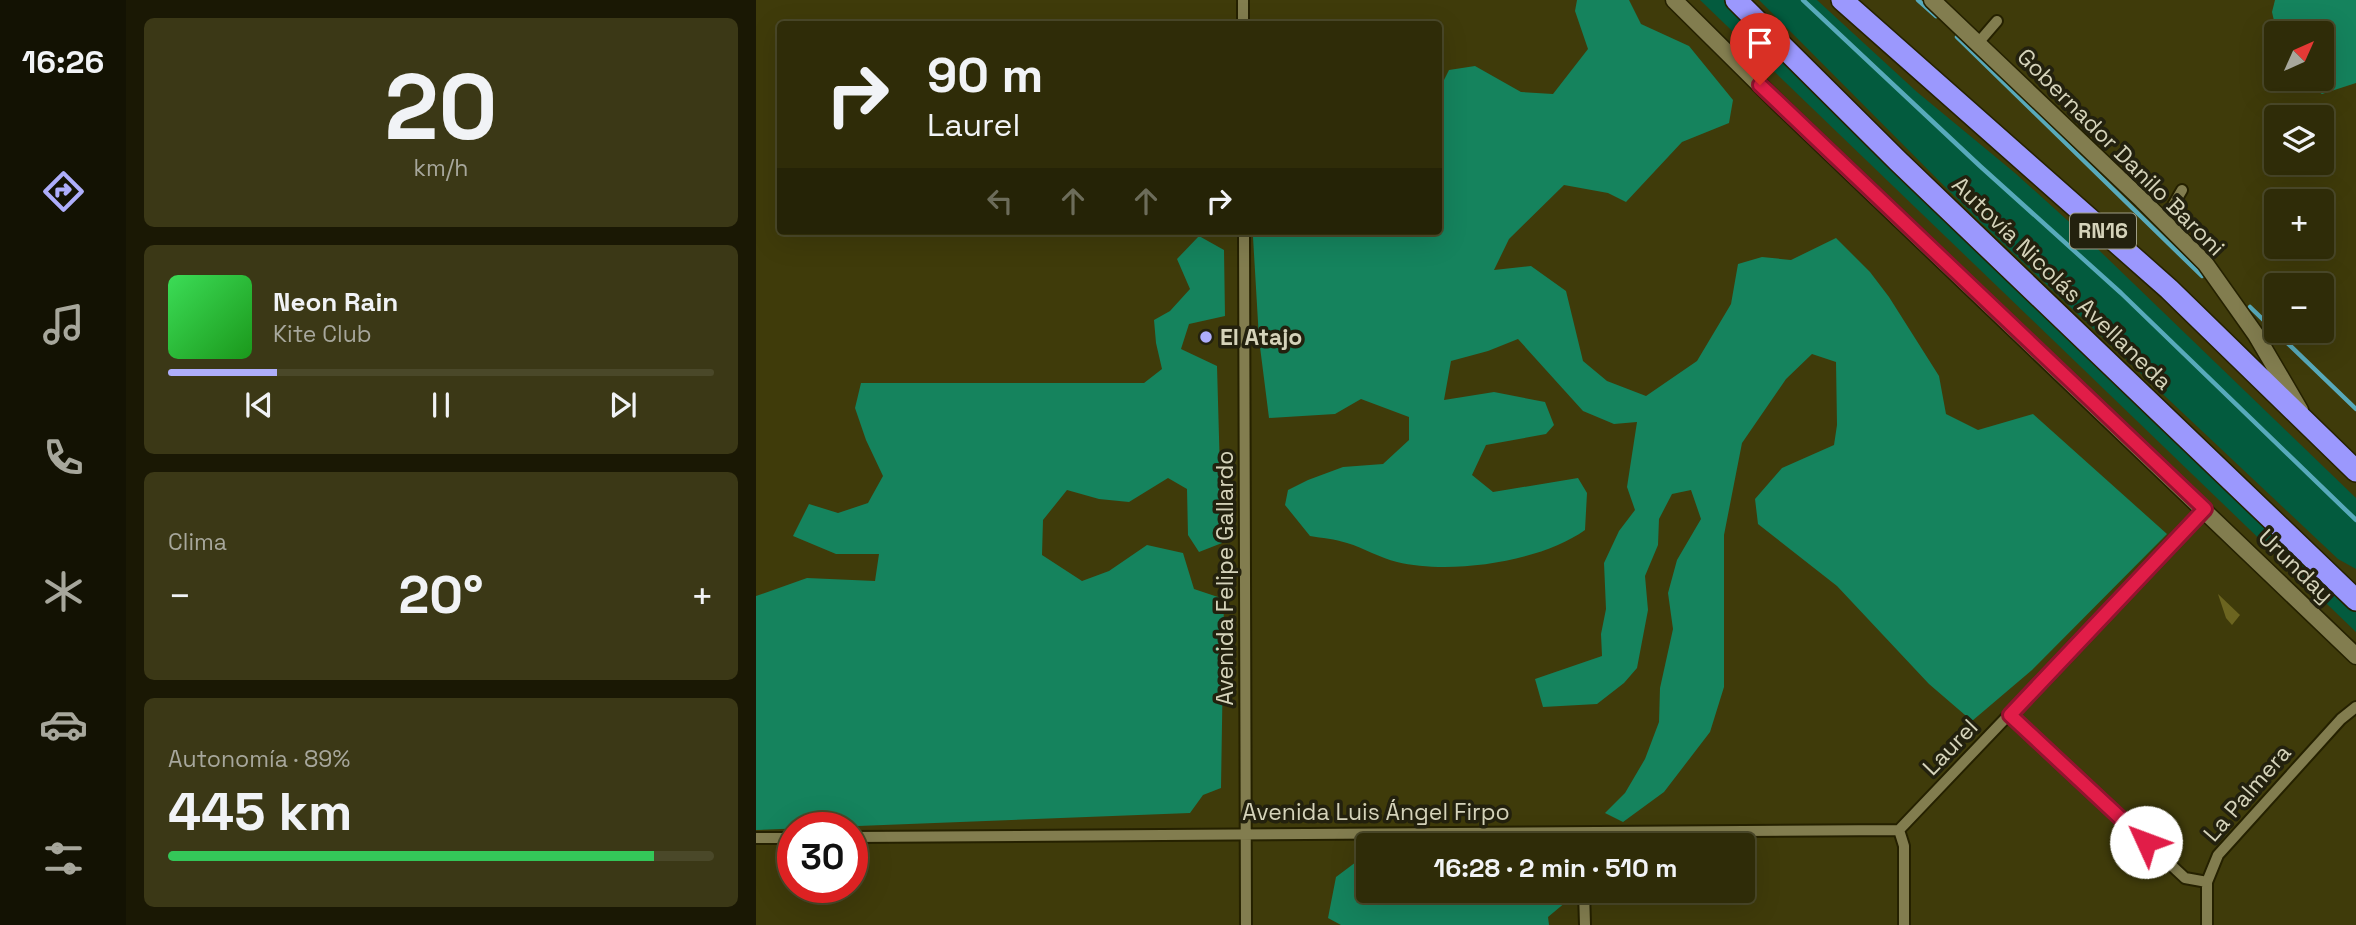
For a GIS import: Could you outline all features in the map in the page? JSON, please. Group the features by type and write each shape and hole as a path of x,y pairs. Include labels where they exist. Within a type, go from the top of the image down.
{"highway":[{"name":"Autovía Nicolás Avellaneda","path":"1736,0 1908,171 2356,600"},
{"name":"RN16","path":"1842,0 2169,289 2356,471"},
{"path":"2305,553 2356,580"}],"street":[{"path":"1243,0 1244,21"},
{"name":"Urunday","path":"1674,0 1777,102 2356,656"},
{"name":"Gobernador Danilo Baroni","path":"1932,0 2205,263 2242,313 2307,422"},
{"path":"1978,43 1997,21"},
{"path":"2164,221 2182,190"},
{"name":"Avenida Felipe Gallardo","path":"1244,235 1246,925"},
{"name":"Laurel","path":"1899,830 2205,509"},
{"name":"La Palmera","path":"2207,925 2207,882 2218,855 2341,719 2356,707"},
{"path":"2010,715 2185,878 2207,882"},
{"path":"1899,830 1904,846 1904,925"},
{"name":"Avenida Luis Ángel Firpo","path":"868,837 1899,830"},
{"path":"756,838 777,838"},
{"path":"1584,903 1585,925"}],"green space":[{"path":"1577,0 1629,0 1641,24 1689,46 1733,100 1729,123 1682,142 1626,202 1608,193 1564,185 1509,239 1494,270 1531,266 1566,291 1583,361 1607,381 1646,396 1697,361 1731,304 1738,264 1762,257 1791,260 1836,238 1870,272 1889,297 1939,376 1946,414 1978,430 2033,414 2167,534 2032,670 1972,721 1929,684 1837,586 1758,524 1755,499 1782,468 1834,445 1837,425 1836,362 1812,354 1786,379 1742,443 1724,535 1724,687 1710,732 1664,792 1623,822 1605,813 1625,793 1645,759 1659,722 1660,688 1673,629 1668,593 1677,560 1701,519 1691,490 1672,494 1659,519 1658,545 1645,576 1648,610 1637,668 1624,683 1597,704 1543,707 1535,679 1602,656 1601,634 1606,609 1604,563 1619,531 1635,510 1627,487 1637,422 1614,424 1583,411 1518,339 1451,361 1444,400 1494,392 1545,402 1554,425 1546,434 1486,445 1472,475 1493,492 1578,478 1587,493 1585,530 1566,541 1520,558 1468,566 1419,566 1384,558 1342,542 1310,536 1285,505 1288,490 1308,480 1343,467 1383,464 1409,440 1409,417 1361,399 1335,414 1269,418 1259,339 1253,237 1442,235 1442,84 1449,70 1475,66 1521,92 1553,94 1588,49 1575,11"},
{"path":"1700,0 1725,0 2356,610 2356,632"},
{"path":"1759,0 1817,0 1917,92 2015,173 2077,229 2356,498 2356,569 2338,559 1980,222"},
{"path":"2275,0 2356,0 2356,83 2334,90 2334,21 2274,21 2272,12"},
{"path":"1199,236 1224,250 1225,316 1189,324 1181,349 1217,366 1222,543 1199,552 1188,535 1187,489 1168,478 1129,502 1099,499 1067,490 1043,520 1042,555 1082,581 1109,571 1147,545 1183,553 1194,589 1224,599 1221,788 1203,795 1190,813 868,826 868,812 777,812 777,829 756,830 756,596 807,578 875,581 879,554 836,554 793,536 809,504 838,513 868,503 883,476 855,408 861,383 1144,383 1162,369 1154,320 1170,311 1190,289 1177,259"},
{"path":"1356,862 1356,903 1565,903 1548,917 1549,925 1341,925 1328,918 1336,877"}],"building":[{"path":"2218,594 2240,615 2232,625 2226,618"}],"waterway":[{"path":"1803,0 1980,166 2121,293 2356,520"},
{"path":"1918,0 1936,16"},
{"path":"1957,37 2202,276"},
{"path":"2250,307 2356,409"}],"place":[{"name":"El Atajo","path":"1206,337"}],"route":[{"path":"1760,85 2205,509 2010,715 2146,842"}]}
